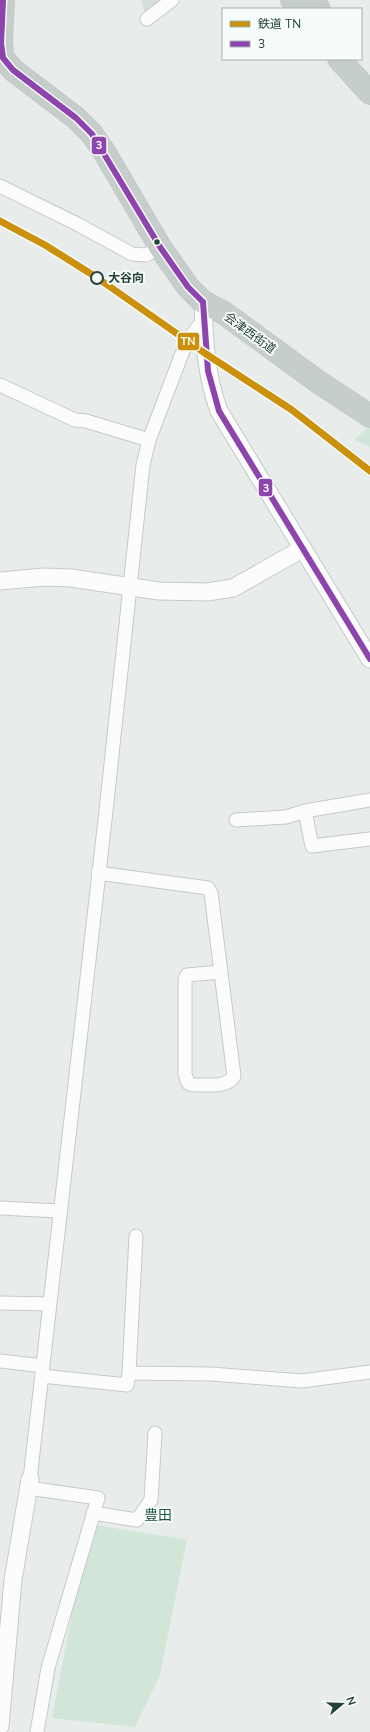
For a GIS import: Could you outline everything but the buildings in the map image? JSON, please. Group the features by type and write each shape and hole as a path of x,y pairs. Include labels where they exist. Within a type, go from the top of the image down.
{"highway":[{"name":"会津西街道","path":"3,0 1,59 13,70 76,118 92,134 105,153 160,247 203,310 224,313 317,381 370,416"},
{"path":"292,0 298,8"},
{"path":"312,0 318,8"},
{"path":"340,60 370,93"},
{"path":"360,60 370,70"}],"street":[{"path":"147,19 172,0"},
{"path":"0,186 79,225 132,254 146,255 160,247"},
{"path":"0,1726 13,1580 29,1483 43,1371 59,1211 131,587 143,465 149,440 186,343 203,310"},
{"path":"203,310 209,379 219,411 302,550 370,659"},
{"path":"0,385 75,420 86,421 149,440"},
{"path":"0,581 44,577 71,578 131,587 181,592 206,592 233,588 302,550"},
{"path":"236,820 286,817 305,811 370,800"},
{"path":"305,811 312,846 370,838"},
{"path":"98,872 208,888 211,893 234,1076 228,1083 222,1084 188,1083 185,1074 185,979 187,975 220,972"},
{"path":"0,1208 59,1211"},
{"path":"0,1361 43,1371 127,1385 130,1373 136,1236"},
{"path":"0,1303 49,1304"},
{"path":"130,1373 211,1374 302,1381 370,1372"},
{"path":"93,1513 138,1520 151,1500 155,1433"},
{"path":"29,1483 98,1498 48,1668 37,1732"}],"shaded area":[{"path":"141,0 163,0 145,14"}],"green space":[{"path":"370,425 370,447 354,440"},
{"path":"89,1524 187,1540 160,1675 135,1727 52,1718"}],"rail line":[{"name":"TN","path":"0,221 45,245 96,277 206,354 292,410 370,471"}],"transit line":[{"name":"3","path":"3,0 1,43 3,58 13,70 76,118 92,134 160,247 188,287 203,302"},
{"name":"3","path":"203,302 208,371 219,411 370,659"}],"place":[{"name":"大谷向","path":"97,278"}],"district":[{"name":"豊田","path":"158,1515"}]}
